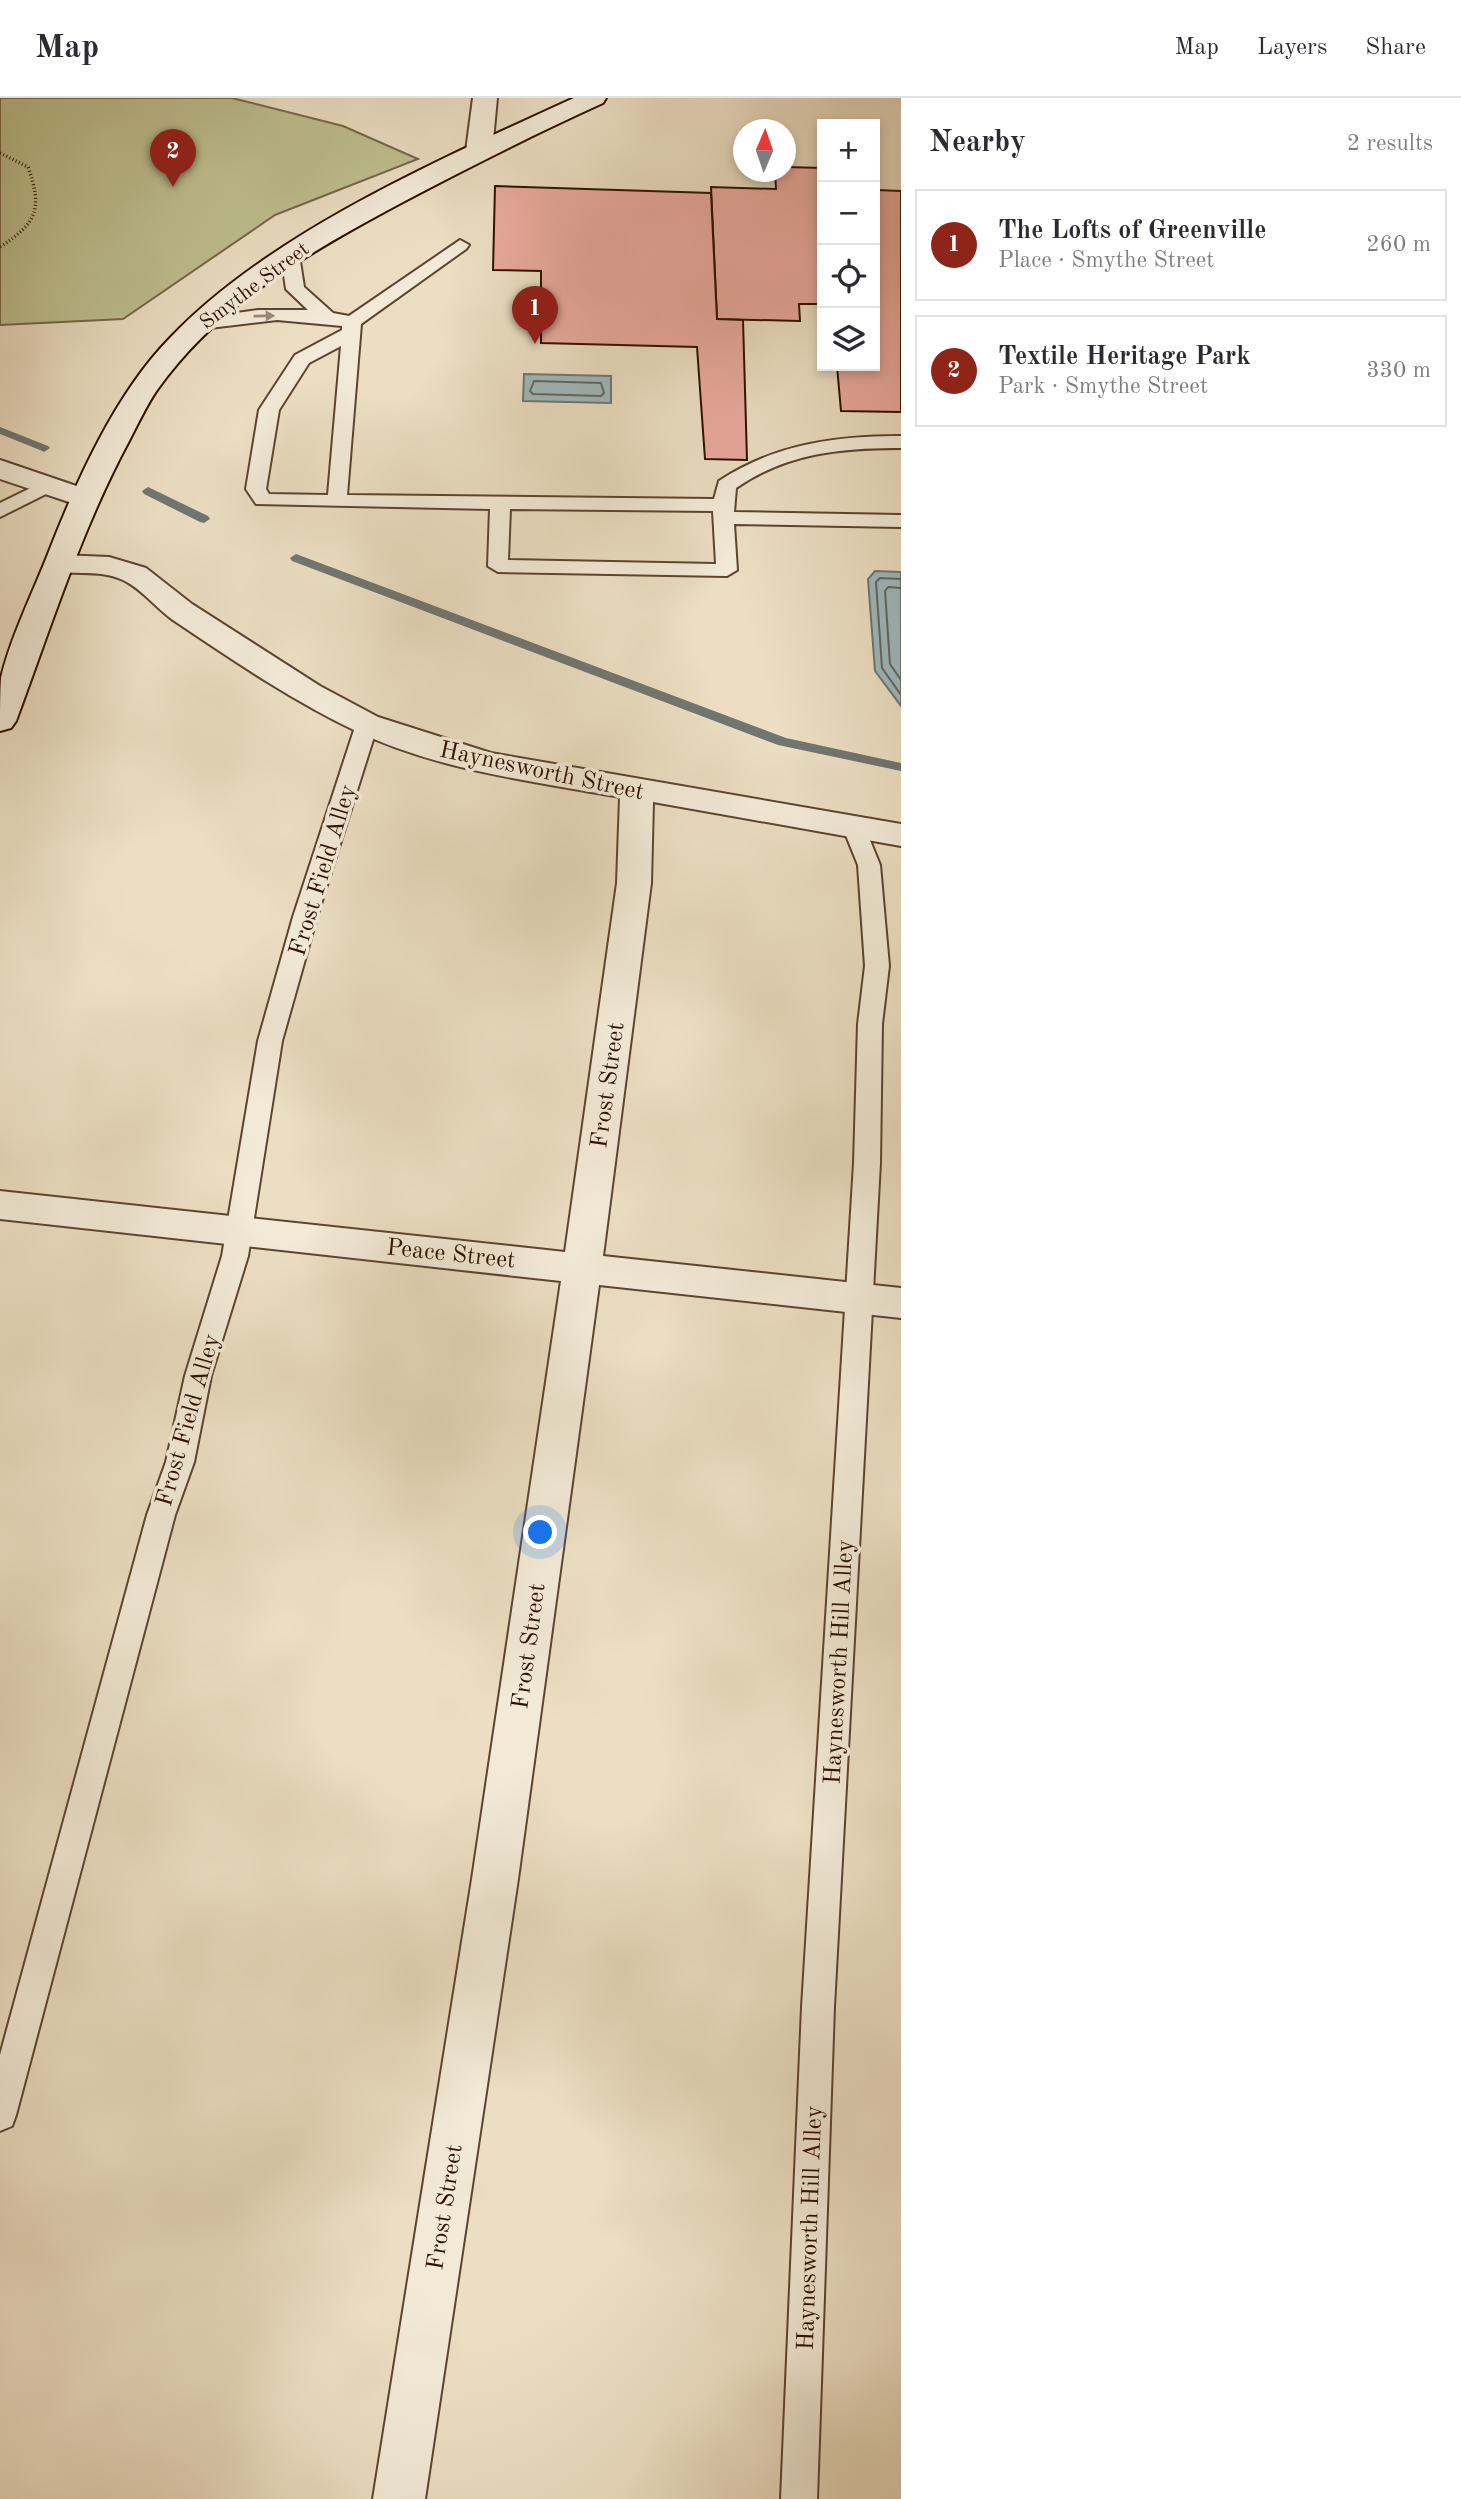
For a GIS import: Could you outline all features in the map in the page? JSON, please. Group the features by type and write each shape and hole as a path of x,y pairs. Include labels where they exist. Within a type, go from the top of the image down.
{"street":[{"path":"480,151 485,98"},
{"name":"Smythe Street","path":"0,721 84,498 143,390 178,345 221,304 328,231 480,151 594,98"},
{"path":"0,469 84,498"},
{"name":"Haynesworth Street","path":"61,564 109,566 135,574 181,611 309,693 367,724 490,763 637,791 901,835"},
{"name":"Frost Street","path":"400,2499 495,1879 582,1267 634,883 637,791"},
{"name":"Peace Street","path":"0,1205 901,1303"}],"lane":[{"path":"460,245 352,328 302,359 269,410 256,489 263,500 500,503 901,521"},
{"path":"290,255 295,289 326,316 352,328"},
{"path":"201,323 260,315 326,316"},
{"path":"337,500 352,328"},
{"path":"500,503 498,566 727,570 724,512 726,485 747,469 817,445 901,442"},
{"path":"0,511 47,486"},
{"name":"Frost Field Alley","path":"0,2115 161,1515 180,1462 198,1376 234,1256 270,1041 305,917 367,724"},
{"name":"Haynesworth Hill Alley","path":"799,2499 818,2007 867,1163 870,1024 877,966 869,865 855,828"}],"path":[{"path":"0,153 28,167 38,191 39,211 22,233 0,247"}],"green space":[{"path":"0,98 232,98 343,126 418,159 275,215 123,319 0,325"}],"water":[{"path":"524,374 611,376 611,403 523,401"},
{"path":"875,571 901,572 901,706 875,671 868,579"}],"building":[{"path":"796,167 817,168 817,304 799,304 800,321 717,319 711,187 776,189 776,182 796,182"},
{"path":"495,186 711,193 717,319 743,320 747,460 705,459 697,347 541,343 541,271 493,270"},
{"path":"880,190 901,191 901,412 841,411 837,371 880,371"}],"waterway":[{"path":"0,430 44,448"},
{"path":"148,491 204,519"},
{"path":"296,558 783,742 901,767"}],"place":[{"name":"Textile Heritage Park","path":"173,187"},
{"name":"The Lofts of Greenville","path":"535,344"}]}
